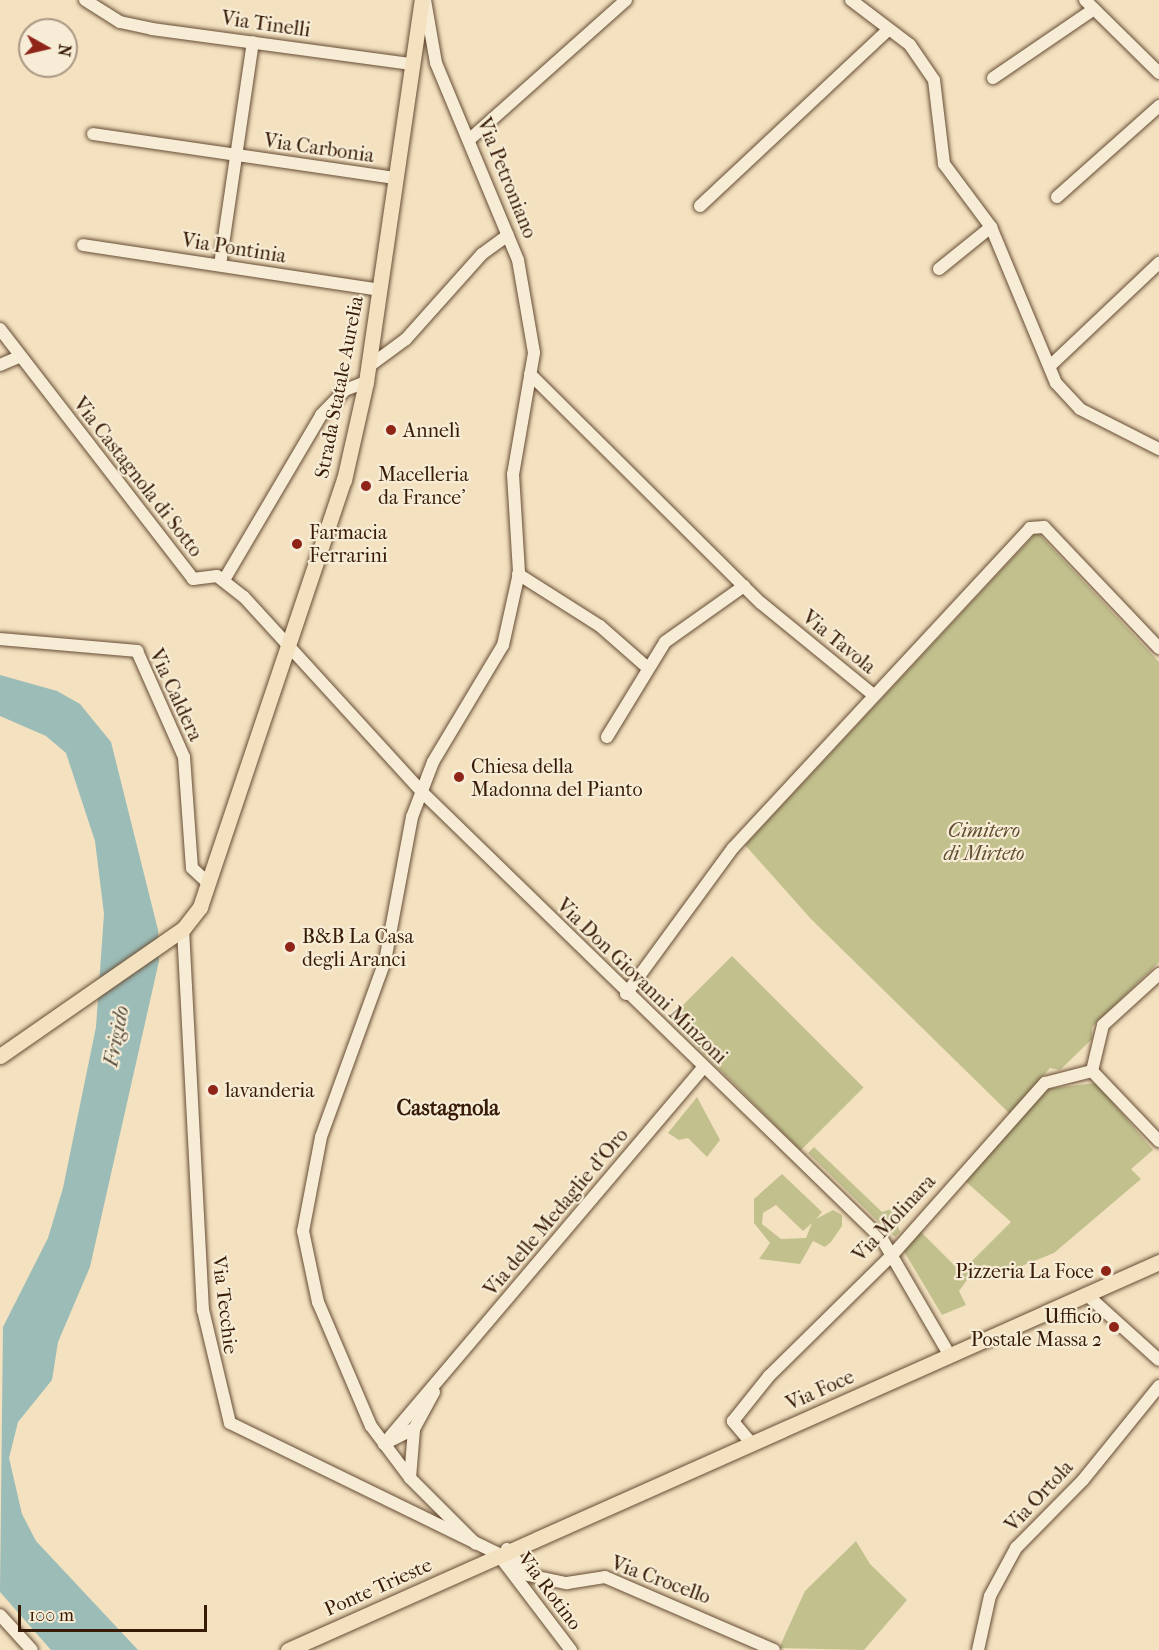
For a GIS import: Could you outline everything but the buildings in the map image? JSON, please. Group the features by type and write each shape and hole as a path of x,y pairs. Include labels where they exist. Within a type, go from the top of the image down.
{"main road":[{"name":"Strada Statale Aurelia","path":"180,931 208,883 344,480 367,374 412,64 424,0"},
{"path":"0,1056 180,931"},
{"name":"Via Foce","path":"497,1555 1159,1262"},
{"name":"Ponte Trieste","path":"288,1650 497,1555"}],"street":[{"name":"Via Tinelli","path":"85,0 120,22 412,64"},
{"name":"Via Petroniano","path":"424,0 436,63 470,139 519,260 534,353 513,474 518,574 503,645 443,744 422,792 406,840 385,961 321,1137 303,1232 318,1302 371,1426 410,1478 476,1544"},
{"path":"470,139 626,0"},
{"path":"851,0 910,45 934,80 944,164 991,227 1051,365 1056,383 1080,409 1159,449"},
{"path":"993,78 1090,5 1159,73"},
{"path":"700,206 888,30"},
{"name":"Via Carbonia","path":"220,265 253,42"},
{"path":"1057,197 1159,106"},
{"name":"Via Carbonia","path":"93,134 396,178"},
{"path":"939,269 991,227"},
{"path":"288,646 224,580 321,415 345,390 367,374 406,339 482,254 508,235"},
{"name":"Via Pontinia","path":"83,245 380,290"},
{"path":"1051,365 1159,263"},
{"name":"Via Castagnola di Sotto","path":"0,329 19,357 194,579 224,580"},
{"path":"0,365 19,357"},
{"name":"Via Tavola","path":"530,374 744,586 872,694 734,848 626,994"},
{"path":"872,694 1036,524 1159,648"},
{"path":"518,574 600,627 648,668"},
{"path":"608,737 665,642 744,586"},
{"name":"Via Caldera","path":"0,639 137,651 184,757 192,868 208,883"},
{"name":"Via Don Giovanni Minzoni","path":"288,646 422,792 893,1254 950,1356"},
{"name":"Via Tecchie","path":"180,931 203,1310 230,1423 497,1555"},
{"path":"1156,982 1103,1025 1100,1057 1092,1071 1159,1142"},
{"name":"Via delle Medaglie d'Oro","path":"384,1443 703,1068"},
{"name":"Via Molinara","path":"752,1444 736,1425 736,1416 840,1301 893,1254 1045,1083 1092,1071"},
{"path":"1086,1294 1159,1360"},
{"name":"Via delle Medaglie d'Oro","path":"410,1478 414,1429 439,1381"},
{"name":"Via Ortola","path":"978,1650 990,1596 1011,1556 1159,1386"},
{"path":"384,1443 414,1429"},
{"name":"Via Rotino","path":"497,1555 571,1650"},
{"name":"Via Crocello","path":"497,1555 528,1575 567,1583 605,1577 774,1650"},
{"path":"0,1615 32,1650"}],"green space":[{"name":"Cimitero di Mirteto","path":"1037,532 1159,662 1159,962 1092,1027 1092,1039 1060,1070 1050,1068 1010,1114 811,919 745,845"},
{"path":"732,956 864,1088 801,1150 669,1019"},
{"path":"1096,1083 1153,1150 1131,1169 1141,1179 1054,1253 992,1278 975,1269 959,1291 966,1305 942,1315 902,1248 918,1229 961,1272 1011,1222 963,1179 1045,1089"},
{"path":"697,1097 720,1140 707,1157 688,1138 679,1140 668,1133"},
{"path":"814,1147 882,1212 891,1209 900,1232 895,1237 808,1153"},
{"path":"782,1174 822,1212 816,1219 833,1210 842,1215 842,1226 825,1247 813,1241 800,1264 759,1259 770,1243 754,1223 754,1199","holes":["776,1205 803,1231 812,1223 806,1238 781,1239 762,1224 763,1213"]},
{"path":"856,1541 870,1564 907,1600 864,1650 779,1648 805,1591"}],"water":[{"name":"Frigido","path":"0,675 57,691 80,704 111,742 158,930 159,961 90,1267 58,1342 52,1380 18,1422 9,1458 22,1514 36,1541 138,1650 51,1650 0,1592 3,1327 48,1238 63,1188 96,1027 104,914 95,841 66,753 46,736 0,716"}],"place":[{"name":"Annelì","path":"391,430"},
{"name":"Macelleria da France'","path":"366,486"},
{"name":"Farmacia Ferrarini","path":"297,544"},
{"name":"Chiesa della Madonna del Pianto","path":"459,777"},
{"name":"B&B La Casa degli Aranci","path":"290,947"},
{"name":"lavanderia","path":"213,1090"},
{"name":"Pizzeria La Foce","path":"1106,1271"},
{"name":"Ufficio Postale Massa 2","path":"1114,1327"}],"district":[{"name":"Castagnola","path":"448,1109"}]}
